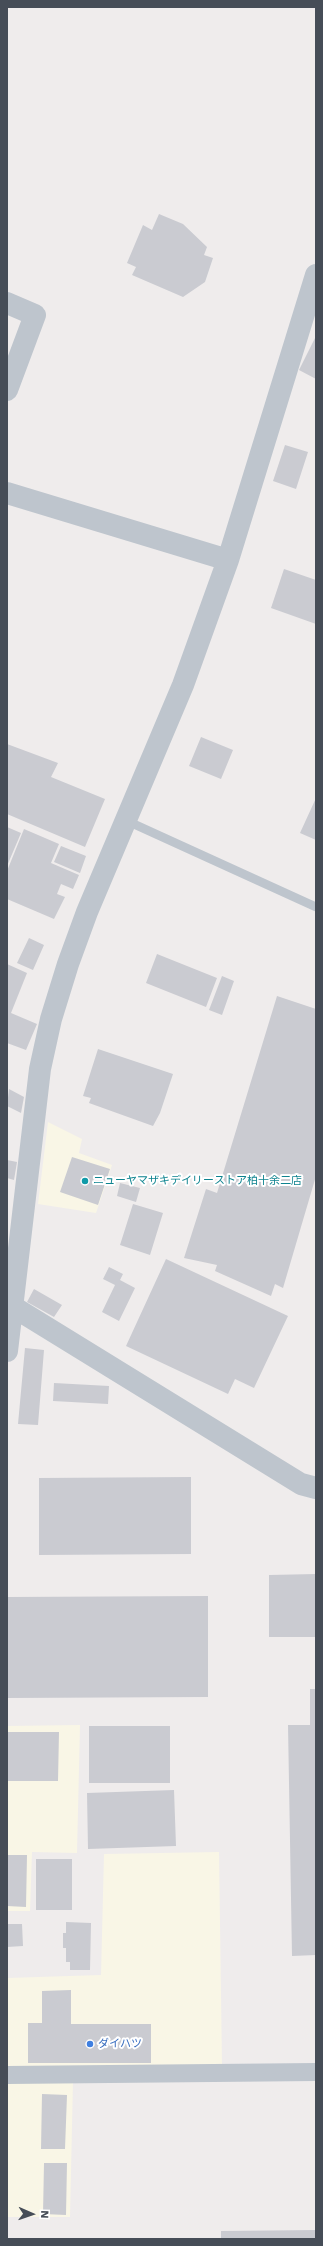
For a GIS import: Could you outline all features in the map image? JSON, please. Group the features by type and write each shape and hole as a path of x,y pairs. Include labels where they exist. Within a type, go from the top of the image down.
{"street":[{"path":"7,1351 9,1304 40,1069 51,1019 68,964 125,820 183,686 228,560 316,275"},
{"path":"7,303 35,315 7,390"},
{"path":"7,493 228,560"},
{"path":"9,1304 300,1484 316,1488"},
{"path":"7,2075 316,2072"}],"lane":[{"path":"125,820 316,907"}],"shaded area":[{"path":"48,1122 82,1139 79,1153 112,1165 96,1213 38,1204"},
{"path":"80,1725 77,1853 32,1852 30,1911 7,1911 7,1726"},
{"path":"219,1852 222,2066 7,2070 7,1978 101,1975 104,1854"},
{"path":"73,2081 70,2217 7,2217 7,2082"}],"building":[{"path":"159,214 183,224 207,247 204,255 213,258 205,282 183,297 132,275 136,267 127,263 143,225 152,230"},
{"path":"316,336 316,379 299,370"},
{"path":"285,445 308,452 296,489 273,481"},
{"path":"284,569 316,580 316,624 271,608"},
{"path":"201,737 233,750 221,779 189,766"},
{"path":"7,744 58,763 51,777 105,799 85,847 7,814"},
{"path":"316,798 316,840 300,833"},
{"path":"7,827 21,833 7,866"},
{"path":"24,829 59,844 51,863 79,875 73,889 61,884 57,894 65,897 54,919 7,899 7,871"},
{"path":"61,846 86,856 80,873 54,862"},
{"path":"29,938 44,945 33,970 17,963"},
{"path":"157,954 217,978 206,1007 146,983"},
{"path":"7,964 27,973 11,1013 37,1024 26,1050 7,1043"},
{"path":"222,976 234,981 222,1015 209,1010"},
{"path":"277,996 316,1009 316,1176 283,1288 275,1284 271,1296 215,1271 217,1265 184,1258 206,1189 217,1193"},
{"path":"98,1049 173,1074 160,1113 153,1126 89,1103 91,1098 83,1096"},
{"path":"9,1089 24,1097 21,1113 7,1106"},
{"name":"ニューヤマザキデイリーストア柏十余二店","path":"72,1157 110,1169 98,1205 60,1192"},
{"path":"7,1160 17,1162 14,1180 7,1178"},
{"path":"120,1183 140,1188 136,1202 117,1196"},
{"path":"133,1204 163,1213 150,1255 120,1245"},
{"path":"166,1259 288,1316 254,1388 235,1379 228,1394 126,1346"},
{"path":"109,1267 123,1274 120,1280 135,1288 119,1321 102,1312 115,1285 103,1279"},
{"path":"34,1289 62,1305 54,1317 27,1302"},
{"path":"25,1348 44,1350 38,1425 18,1424"},
{"path":"54,1383 109,1386 108,1404 53,1401"},
{"path":"191,1477 191,1554 39,1555 39,1478"},
{"path":"316,1574 316,1637 269,1637 269,1575"},
{"path":"208,1596 208,1697 7,1698 7,1597"},
{"path":"310,1689 316,1689 316,1955 292,1956 288,1725 310,1725"},
{"path":"89,1726 170,1726 170,1783 89,1783"},
{"path":"7,1732 59,1732 58,1781 7,1781"},
{"path":"174,1790 176,1846 88,1849 87,1793"},
{"path":"7,1855 27,1855 26,1907 7,1906"},
{"path":"36,1859 72,1859 72,1910 36,1910"},
{"path":"66,1922 91,1923 90,1970 70,1970 70,1962 66,1962 66,1948 63,1948 63,1933 66,1933"},
{"path":"7,1924 22,1924 23,1946 7,1947"},
{"name":"ダイハツ","path":"71,1990 71,2024 151,2024 151,2063 28,2063 28,2023 42,2023 42,1991"},
{"path":"42,2094 67,2095 65,2149 41,2149"},
{"path":"44,2163 67,2163 66,2215 43,2214"},
{"path":"316,2230 316,2239 221,2239 221,2231"}],"place":[{"name":"ニューヤマザキデイリーストア柏十余二店","path":"85,1181"},
{"name":"ダイハツ","path":"90,2044"}]}
